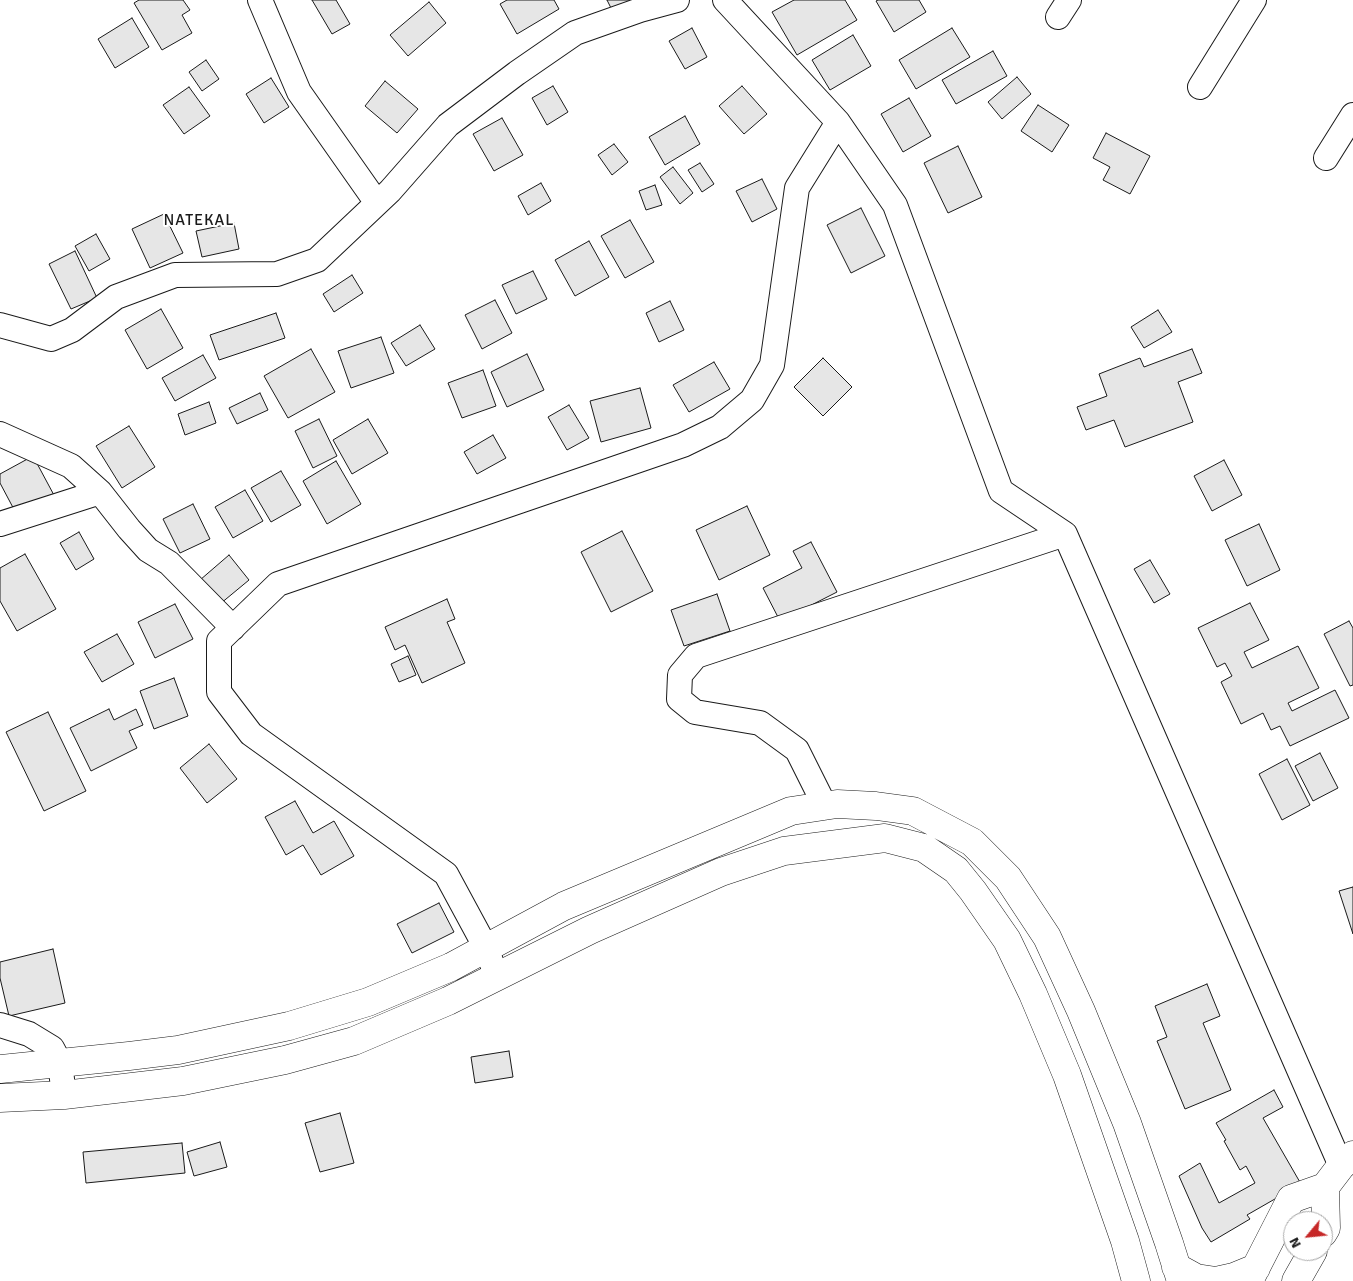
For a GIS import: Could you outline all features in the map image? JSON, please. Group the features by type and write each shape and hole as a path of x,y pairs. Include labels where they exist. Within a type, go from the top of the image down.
{"main road":[{"path":"0,1069 178,1050 289,1026 368,1002 450,967 564,906 791,811 837,804 857,805 913,811 972,842 1008,878 1047,937 1081,1011 1127,1123 1178,1274 1216,1281 1252,1274 1291,1199 1343,1172"},
{"path":"0,1098 64,1095 183,1081 285,1060 354,1040 448,1001 590,930 721,872 784,851 885,838 924,848 956,870 1007,940 1033,994 1067,1075 1125,1242 1136,1281"},
{"path":"1331,1211 1343,1172"},
{"path":"1296,1281 1307,1261"}],"street":[{"path":"260,0 299,92 377,203"},
{"path":"0,325 51,339 72,330 116,298 175,275 277,274 317,260 390,191 448,126 517,73 575,34 640,10 677,0"},
{"path":"725,0 838,122 895,205 1001,492 1065,534 1343,1172"},
{"path":"1200,87 1254,0"},
{"path":"1326,158 1353,115"},
{"path":"497,977 486,948 446,874 251,734 219,692 219,641 278,584 683,445 720,427 746,406 752,400 772,364 797,188 838,122"},
{"path":"0,434 71,466 100,492 148,550 169,563 232,628"},
{"path":"0,524 100,492"},
{"path":"826,806 797,750 760,722 695,712 679,699 680,675 696,656 1065,534"},
{"path":"0,1025 29,1034 52,1048 60,1063 64,1095"}],"building":[{"path":"139,0 183,0 190,10 182,15 192,33 162,50 134,3"},
{"path":"312,0 336,0 350,24 332,34"},
{"path":"507,0 554,0 559,9 517,34 500,4"},
{"path":"607,0 632,0 612,10"},
{"path":"794,0 845,0 857,20 797,55 772,12"},
{"path":"919,0 926,12 894,32 876,1"},
{"path":"429,2 446,23 408,56 390,35"},
{"path":"132,18 149,47 115,68 98,39"},
{"path":"692,28 707,57 685,69 669,41"},
{"path":"952,28 970,57 916,89 899,60"},
{"path":"853,35 871,66 830,90 812,60"},
{"path":"993,51 1007,76 956,104 942,80"},
{"path":"206,60 219,79 202,91 189,72"},
{"path":"1017,77 1031,94 1002,119 988,102"},
{"path":"271,78 289,107 264,123 246,94"},
{"path":"385,81 418,109 397,133 365,106"},
{"path":"553,86 568,112 547,125 532,98"},
{"path":"742,86 767,114 744,134 719,106"},
{"path":"189,87 210,116 184,134 163,105"},
{"path":"909,98 931,136 903,152 881,114"},
{"path":"1038,105 1069,125 1052,152 1021,131"},
{"path":"685,116 700,144 665,165 649,137"},
{"path":"502,118 523,155 494,171 473,134"},
{"path":"1106,133 1150,156 1130,194 1103,180 1110,167 1093,158"},
{"path":"614,144 628,162 612,175 598,155"},
{"path":"958,146 982,197 948,213 924,163"},
{"path":"700,163 714,184 702,192 688,170"},
{"path":"673,167 693,193 680,204 660,177"},
{"path":"762,179 777,209 752,222 736,191"},
{"path":"541,183 551,201 528,215 518,196"},
{"path":"655,185 662,205 646,210 639,191"},
{"path":"861,208 885,256 851,273 827,225"},
{"path":"164,214 183,253 150,268 132,229"},
{"path":"630,220 654,262 625,278 601,236"},
{"path":"234,223 239,249 202,257 196,231"},
{"path":"96,234 110,259 89,271 75,246"},
{"path":"589,241 609,277 575,296 555,260"},
{"path":"75,251 97,298 71,309 49,264"},
{"path":"533,271 547,299 516,314 502,285"},
{"path":"352,275 363,293 334,312 323,294"},
{"path":"495,300 512,333 482,349 465,315"},
{"path":"670,301 684,330 659,342 646,313"},
{"path":"161,309 183,348 147,369 125,330"},
{"path":"1158,310 1172,332 1144,348 1131,327"},
{"path":"276,313 285,338 219,360 210,335"},
{"path":"420,325 435,349 406,366 391,343"},
{"path":"381,337 394,373 351,388 338,351"},
{"path":"311,349 335,392 288,418 264,376"},
{"path":"1192,349 1202,373 1178,382 1193,422 1125,447 1114,420 1086,430 1077,407 1107,396 1099,374 1140,358 1144,367"},
{"path":"527,354 544,390 507,407 491,372"},
{"path":"203,355 216,378 175,401 162,378"},
{"path":"823,358 852,387 823,416 794,387"},
{"path":"714,362 730,389 689,412 673,385"},
{"path":"483,370 496,406 462,418 448,383"},
{"path":"640,388 651,428 601,442 590,401"},
{"path":"260,393 268,410 237,424 229,408"},
{"path":"209,402 216,423 185,435 178,414"},
{"path":"569,405 589,438 567,450 548,417"},
{"path":"319,419 337,456 313,468 295,431"},
{"path":"368,419 388,453 352,474 333,440"},
{"path":"129,426 155,467 122,488 96,446"},
{"path":"493,435 506,458 477,474 464,452"},
{"path":"33,456 55,497 18,517 0,483 0,474"},
{"path":"1224,460 1242,495 1212,511 1194,476"},
{"path":"336,461 361,504 327,524 303,481"},
{"path":"281,471 301,505 271,522 251,488"},
{"path":"245,490 263,521 233,538 215,507"},
{"path":"193,504 210,539 180,553 163,519"},
{"path":"747,506 770,555 719,580 696,530"},
{"path":"1259,524 1280,570 1247,586 1225,540"},
{"path":"622,531 653,591 611,612 581,552"},
{"path":"79,532 94,559 76,570 60,543"},
{"path":"811,542 837,592 780,621 763,588 802,568 793,551"},
{"path":"25,554 56,609 17,631 0,601 0,568"},
{"path":"229,555 249,580 220,604 200,580"},
{"path":"1150,560 1170,594 1154,603 1134,569"},
{"path":"717,594 730,631 684,646 671,610"},
{"path":"447,599 455,619 447,622 465,663 422,683 405,645 395,650 385,627"},
{"path":"1250,603 1269,640 1244,652 1252,668 1298,646 1319,688 1288,703 1292,711 1335,690 1349,718 1290,746 1280,726 1271,730 1263,713 1241,724 1221,682 1232,676 1225,663 1217,667 1198,628"},
{"path":"175,604 193,639 155,658 138,622"},
{"path":"1349,621 1353,628 1353,685 1350,686 1324,634"},
{"path":"117,634 134,664 102,682 84,652"},
{"path":"408,656 416,675 399,682 391,664"},
{"path":"174,678 188,716 154,729 140,691"},
{"path":"109,709 114,720 136,709 143,725 129,731 137,748 91,771 70,728"},
{"path":"48,712 86,791 44,811 6,732"},
{"path":"209,744 237,779 207,803 180,768"},
{"path":"1320,753 1338,788 1313,801 1295,766"},
{"path":"1287,759 1310,805 1282,820 1259,774"},
{"path":"295,801 313,833 334,821 354,856 321,875 303,845 286,855 265,817"},
{"path":"1353,887 1353,934 1339,891"},
{"path":"439,903 454,932 412,953 397,924"},
{"path":"53,949 65,1003 9,1016 0,978 0,962"},
{"path":"1207,984 1220,1016 1203,1023 1231,1090 1185,1109 1157,1041 1167,1037 1155,1006"},
{"path":"509,1051 513,1077 475,1083 471,1057"},
{"path":"1274,1090 1283,1107 1263,1118 1301,1184 1247,1215 1250,1219 1211,1242 1202,1228 1179,1176 1200,1163 1219,1203 1255,1183 1246,1166 1240,1170 1216,1123"},
{"path":"340,1113 354,1163 320,1172 305,1123"},
{"path":"220,1142 227,1167 194,1176 187,1152"},
{"path":"182,1143 185,1173 86,1183 83,1152"}],"district":[{"name":"NATEKAL","path":"199,221"}]}
